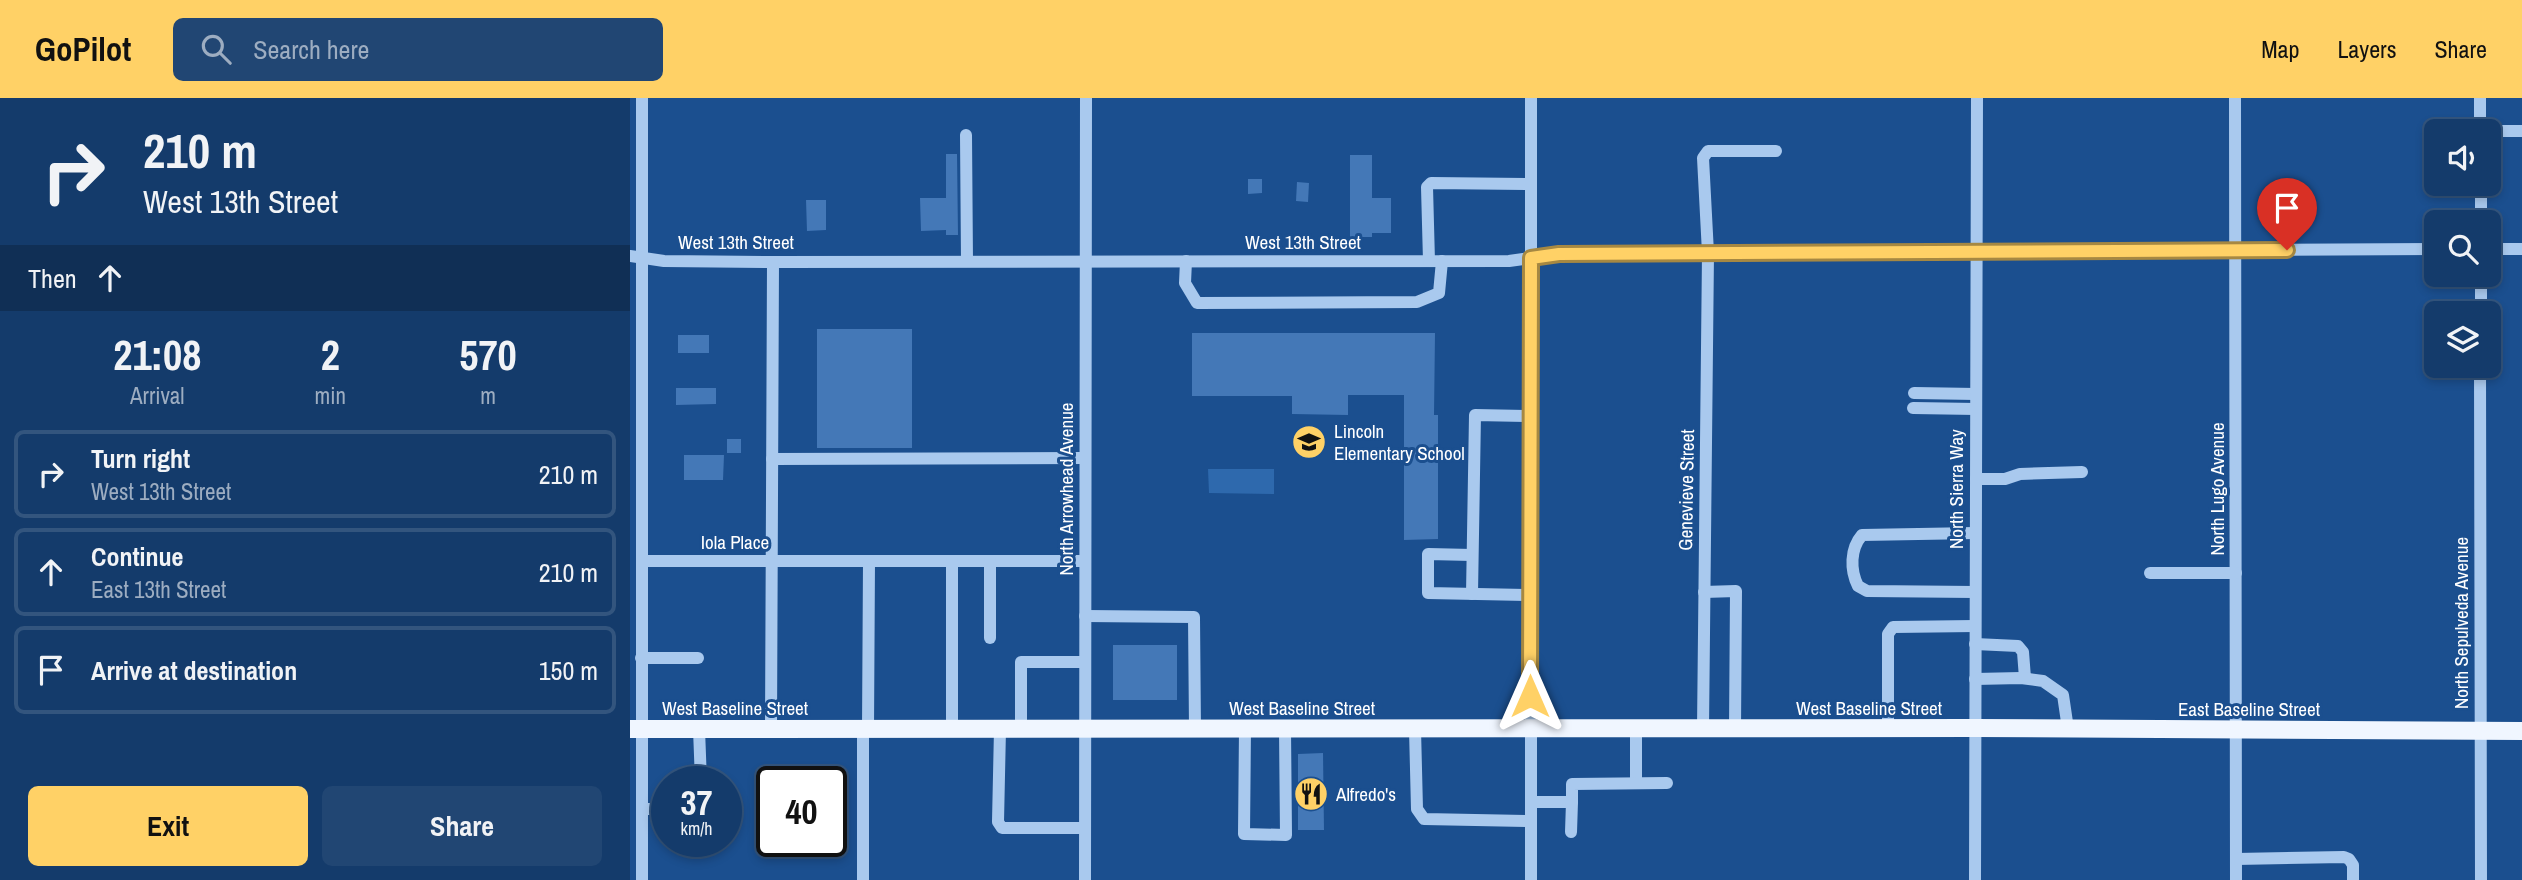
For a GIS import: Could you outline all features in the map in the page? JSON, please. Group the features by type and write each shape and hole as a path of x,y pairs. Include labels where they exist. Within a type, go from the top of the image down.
{"main road":[{"name":"West Baseline Street","path":"636,729 1975,729"},
{"name":"East Baseline Street","path":"1975,729 2522,731"}],"street":[{"path":"642,98 636,141 642,561 636,606 642,658 636,729 642,880"},
{"name":"North Arrowhead Avenue","path":"1085,880 1086,98"},
{"path":"1531,98 1531,880"},
{"name":"North Sierra Way","path":"1975,880 1976,98"},
{"name":"North Lugo Avenue","path":"2235,98 2236,880"},
{"path":"2480,98 2480,119"},
{"path":"2501,131 2522,131"},
{"path":"966,135 967,261"},
{"name":"Genevieve Street","path":"1703,729 1707,253 1703,158 1708,151 1776,151"},
{"path":"1186,261 1185,283 1197,303 1417,302 1439,293 1427,187 1431,183 1531,184"},
{"name":"West 13th Street","path":"636,257 664,261 774,262 1509,261 1559,254 2424,249"},
{"path":"2501,249 2522,249"},
{"path":"771,729 774,262"},
{"name":"North Sepulveda Avenue","path":"2480,378 2482,880"},
{"path":"1914,393 1976,394"},
{"path":"1913,408 1976,409"},
{"path":"1472,594 1475,415 1531,416"},
{"path":"772,459 1085,458"},
{"path":"1976,479 2005,480 2020,474 2082,472"},
{"path":"1975,533 1865,534 1859,537 1854,547 1852,573 1858,586 1867,591 1975,592"},
{"path":"1472,555 1428,554 1428,593 1531,595"},
{"name":"Iola Place","path":"642,561 1084,561"},
{"path":"863,880 869,561"},
{"path":"952,561 952,729"},
{"path":"990,561 990,638"},
{"path":"2150,573 2236,573"},
{"path":"1704,592 1736,591 1735,729"},
{"path":"1085,616 1194,617 1195,729"},
{"path":"1888,729 1888,634 1893,627 1975,626"},
{"path":"1975,644 2018,646 2023,652 2025,678"},
{"path":"642,658 698,658"},
{"path":"1021,729 1021,662 1084,662"},
{"path":"1975,679 2025,678 2043,681 2063,695 2068,729"},
{"path":"699,729 700,766"},
{"path":"1000,729 998,822 1003,828 1084,828"},
{"path":"1245,729 1244,834 1286,835 1284,729"},
{"path":"1415,729 1417,809 1424,819 1531,821"},
{"path":"1636,729 1636,783"},
{"path":"1572,832 1572,783 1667,783"},
{"path":"1531,802 1572,803"},
{"path":"2236,859 2344,857 2353,865 2353,880"}],"shaded area":[{"path":"1208,469 1274,469 1274,494 1209,493"}],"building":[{"path":"946,154 957,154 958,235 946,235 946,230 921,231 920,198 946,198"},
{"path":"1350,155 1372,155 1372,198 1391,198 1391,233 1372,233 1372,237 1350,237"},
{"path":"1248,179 1262,179 1262,193 1248,194"},
{"path":"1297,182 1309,183 1308,202 1296,201"},
{"path":"806,200 826,200 826,230 807,231"},
{"path":"817,329 912,329 912,448 817,448"},
{"path":"1192,333 1435,333 1434,415 1438,415 1438,539 1404,540 1404,395 1348,395 1348,415 1292,414 1292,396 1192,396"},
{"path":"678,335 709,335 709,353 678,353"},
{"path":"676,388 716,388 716,404 676,405"},
{"path":"727,439 741,439 741,453 727,453"},
{"path":"684,455 724,455 723,480 684,480"},
{"path":"1113,645 1177,645 1177,700 1113,700"},
{"name":"Alfredo's","path":"1323,753 1324,830 1298,830 1298,754"}],"place":[{"name":"Lincoln Elementary School","path":"1309,442"},
{"name":"Alfredo's","path":"1311,794"}],"route":[{"path":"1530,696 1531,258 1559,254 2287,250"}]}
